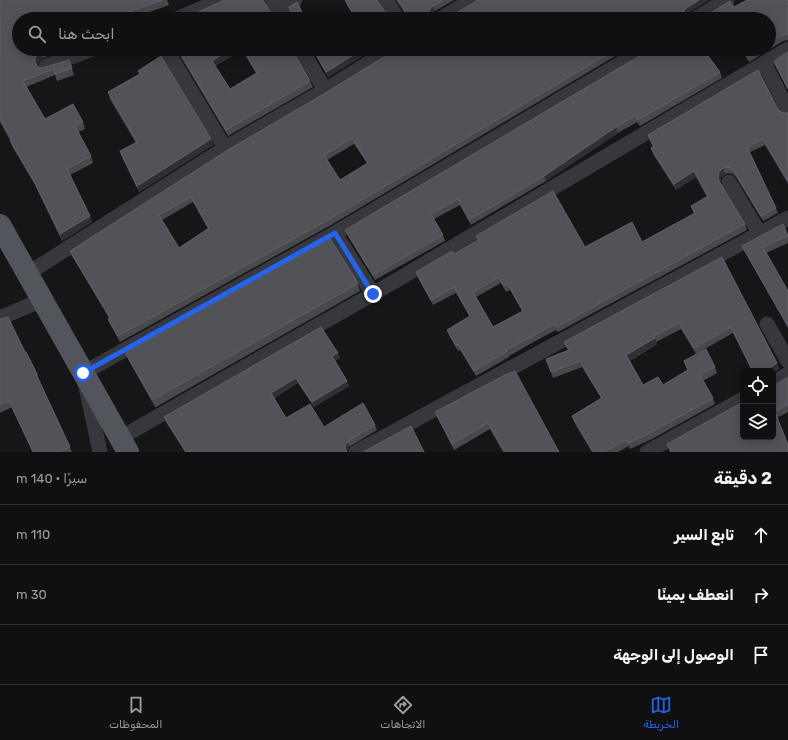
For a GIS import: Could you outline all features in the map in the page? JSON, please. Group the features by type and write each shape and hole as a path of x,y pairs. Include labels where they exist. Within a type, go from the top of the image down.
{"main road":[{"path":"0,225 124,445"}],"street":[{"path":"193,12 221,0"},
{"path":"278,10 295,0"},
{"path":"386,0 394,12"},
{"path":"452,12 472,0"},
{"path":"705,6 727,0"},
{"path":"124,445 373,294 788,49"},
{"path":"46,66 74,56"},
{"path":"170,56 225,148"},
{"path":"305,56 325,90"},
{"path":"27,274 225,148 325,90 380,56"},
{"path":"100,452 83,373 335,233 633,56"},
{"path":"764,63 788,110"},
{"path":"728,182 760,234"},
{"path":"356,452 788,218"},
{"path":"335,233 373,294"},
{"path":"0,318 42,300"},
{"path":"767,324 788,361"},
{"path":"647,452 740,401"}],"building":[{"path":"0,0 162,0 129,12 12,12 12,56 36,56 35,62 38,67 42,68 69,60 72,68 55,74 53,69 23,81 45,119 73,104 83,122 75,126 91,156 67,169 90,216 60,234 33,179 10,140 12,139 0,119"},
{"path":"225,0 263,0 270,12 198,12"},
{"path":"345,0 377,0 385,12 352,12"},
{"path":"398,0 443,0 433,6 429,12 405,12"},
{"path":"477,0 699,0 685,9 684,12 458,12"},
{"path":"747,0 788,0 788,35 786,34 776,39 776,12 712,12 730,1 734,7"},
{"path":"297,2 302,12 291,12 289,7"},
{"path":"788,52 788,89 774,61"},
{"path":"161,56 211,139 137,186 120,151 137,142 108,92 140,74 138,71"},
{"path":"182,56 220,56 212,61 230,89 257,73 247,56 296,56 310,81 226,130"},
{"path":"317,56 352,56 326,72"},
{"path":"386,56 604,56 328,220 118,336 108,319 110,317 70,251 228,150","holes":["352,138 368,163 340,180 324,155","191,197 209,228 179,248 159,215"]},
{"path":"640,56 708,56 720,72 638,120 635,116 616,127 544,176 469,220 458,199 431,214 443,235 373,275 345,230"},
{"path":"758,70 778,109 781,112 788,113 788,181 763,139 747,147 776,208 761,216 734,171 731,168 723,168 719,172 719,181 745,224 556,327 554,324 506,350 507,351 474,371 458,344 456,346 447,330 470,316 454,287 431,300 416,272 452,251 454,254 479,240 476,236 553,191 585,247 632,222 642,242 695,213 691,206 708,196 694,171 674,184 651,148 654,146 648,135","holes":["499,277 504,286 508,284 523,311 493,327 473,292"]},
{"path":"783,224 788,236 763,247 788,291 788,326 742,246"},
{"path":"329,237 357,281 357,284 152,399 126,354 128,353 126,350"},
{"path":"722,257 777,363 770,368 752,368 731,327 694,348 679,323 654,336 655,338 626,355 643,385 658,377 663,385 688,370 684,361 706,349 715,367 700,375 713,398 650,433 628,443 627,440 603,452 593,452 572,416 602,398 580,361 551,372 546,359 569,350 564,342"},
{"path":"8,317 37,374 70,447 59,452 33,452 9,401 0,405 0,319"},
{"path":"321,327 338,353 332,356 347,381 312,402 296,378 271,393 286,418 310,404 324,427 363,403 375,425 347,442 345,446 347,452 186,452 164,417"},
{"path":"515,371 559,452 505,452 488,423 452,444 435,412"},
{"path":"788,377 788,404 776,411 776,404 776,384"},
{"path":"740,404 740,440 776,440 776,415 788,445 788,452 671,452 667,444"},
{"path":"411,426 424,452 363,452"}],"route":[{"path":"83,373 335,233 373,294"}]}
